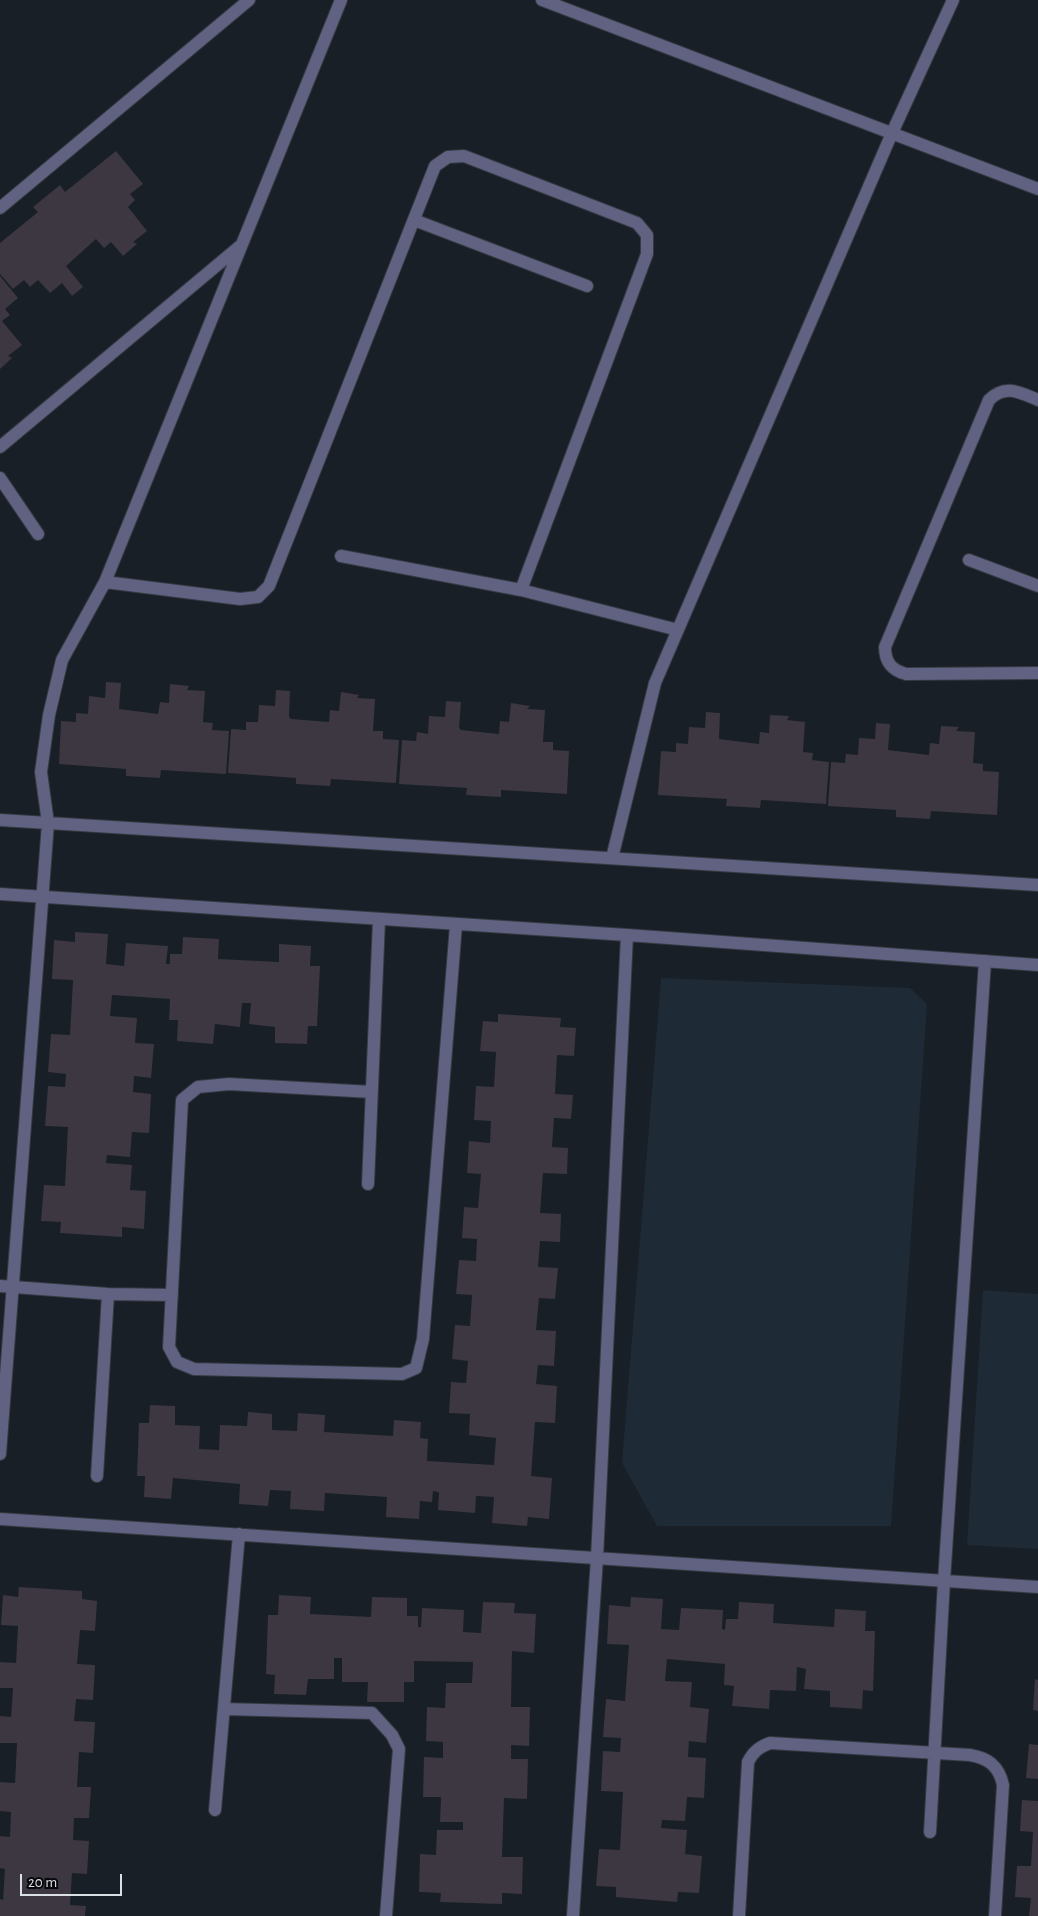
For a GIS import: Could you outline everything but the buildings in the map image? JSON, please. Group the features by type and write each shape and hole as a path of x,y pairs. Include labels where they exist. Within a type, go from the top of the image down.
{"street":[{"path":"0,208 249,0"},
{"path":"0,1454 6,1286 43,897 48,823 41,772 49,715 62,660 105,582 340,0"},
{"path":"542,0 1038,189"},
{"path":"612,858 655,683 892,133 953,0"},
{"path":"105,582 240,599 258,597 269,586 436,166 448,157 464,156 637,223 647,235 647,254 521,590"},
{"path":"414,220 587,286"},
{"path":"0,447 241,246"},
{"path":"1038,400 1008,390 995,394 989,400 885,647 885,656 889,665 896,671 906,674 1038,673"},
{"path":"0,478 38,534"},
{"path":"341,556 521,590 678,630"},
{"path":"969,560 1038,586"},
{"path":"0,820 1038,884"},
{"path":"0,894 627,935 1038,965"},
{"path":"368,1184 379,920"},
{"path":"372,1092 229,1084 198,1087 182,1100 169,1347 176,1362 194,1369 402,1374 416,1368 423,1339 456,925"},
{"path":"573,1916 597,1558 627,935"},
{"path":"930,1832 944,1581 985,961"},
{"path":"6,1286 108,1294 172,1295"},
{"path":"97,1476 108,1294"},
{"path":"0,1519 1038,1587"},
{"path":"215,1810 239,1534"},
{"path":"224,1709 372,1713 380,1720 399,1749 386,1916"},
{"path":"738,1916 748,1762 760,1746 770,1743 934,1753 980,1757 989,1761 1001,1776 1003,1785 995,1916"}],"shaded area":[{"path":"661,978 910,988 927,1004 891,1526 657,1526 622,1463"},
{"path":"983,1290 1038,1294 1038,1549 967,1545"}]}
